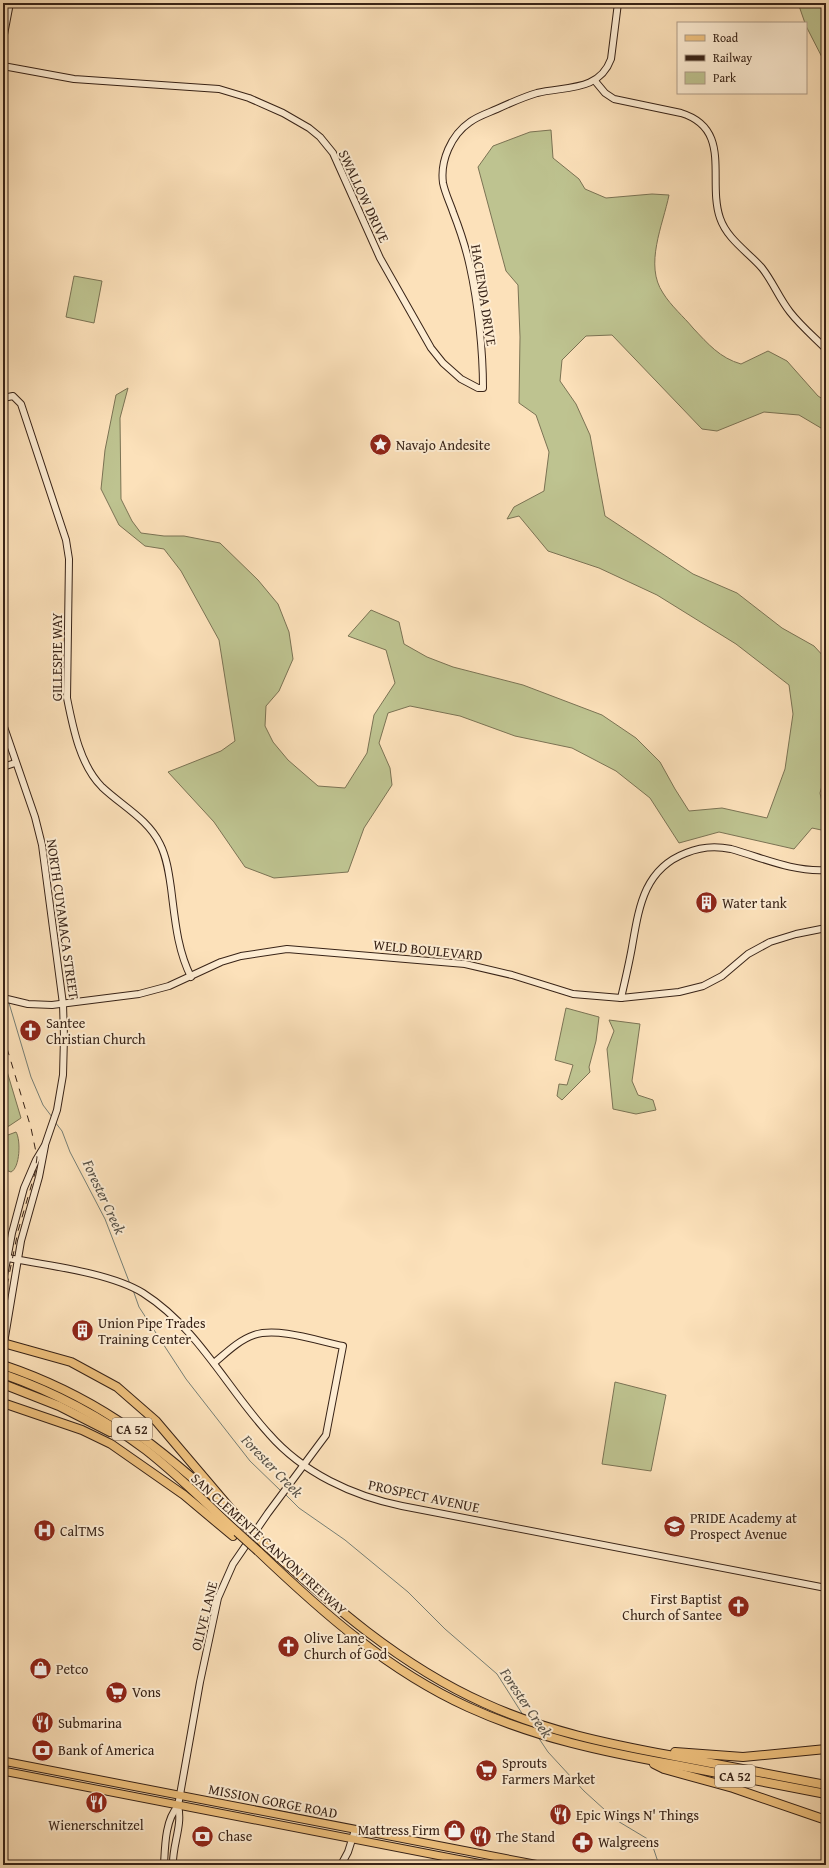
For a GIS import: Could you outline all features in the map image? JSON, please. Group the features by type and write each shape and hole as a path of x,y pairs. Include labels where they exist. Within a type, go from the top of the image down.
{"highway":[{"path":"3,1345 71,1362 117,1387 156,1421 241,1521"},
{"name":"SAN CLEMENTE CANYON FREEWAY","path":"4,1370 52,1384 82,1398 139,1433 241,1521 263,1543 334,1606 376,1640 425,1672 483,1703 514,1716 567,1734 639,1750 826,1785"},
{"name":"SAN CLEMENTE CANYON FREEWAY","path":"4,1370 86,1411 146,1450 183,1482 256,1553 360,1642 401,1670 467,1707 494,1719 576,1745 826,1794"},
{"path":"3,1384 47,1400 89,1421 134,1447 183,1482"},
{"path":"3,1403 82,1430 111,1444 184,1495 235,1534"},
{"path":"639,1750 743,1757 826,1749"},
{"path":"645,1759 664,1769 733,1788 826,1820"},
{"path":"715,1764 826,1780"}],"main road":[{"path":"3,40 10,3"},
{"path":"618,3 612,59 605,71 595,81 605,93 614,99 686,114 704,126 710,135 715,150 717,207 724,226 731,237 764,270 791,313 826,349"},
{"name":"SWALLOW DRIVE","path":"3,66 74,79 219,89 249,98 283,113 309,128 320,137 333,153 380,258 431,348 443,364 460,379 478,388 483,388"},
{"name":"HACIENDA DRIVE","path":"483,388 483,367 470,268 462,238 444,184 443,171 447,152 460,131 474,119 524,97 552,90 586,85 595,81"},
{"name":"GILLESPIE WAY","path":"3,398 13,396 21,404 66,540 69,559 67,698 71,719 83,757 93,776 102,787 142,820 160,844 168,868 180,949 191,977"},
{"name":"NORTH CUYAMACA STREET","path":"3,724 42,845 63,1004 64,1056 57,1110 45,1145 27,1181 5,1257 3,1281"},
{"path":"3,767 15,763"},
{"path":"621,998 643,895 655,875 676,858 695,850 723,848 796,868 826,870"},
{"name":"WELD BOULEVARD","path":"3,998 44,1005 63,1004 148,992 191,977 221,962 240,956 264,951 304,949 465,964 512,975 573,994 621,998 679,992 703,986 722,976 748,954 768,943 796,934 826,928"},
{"name":"NORTH CUYAMACA STREET","path":"3,1345 17,1260 44,1158 45,1145"},
{"name":"PROSPECT AVENUE","path":"5,1257 97,1276 118,1282 138,1291 176,1318 200,1344 267,1433 305,1465 351,1491 395,1505 826,1588"},
{"name":"OLIVE LANE","path":"173,1865 174,1842 180,1814 178,1806 179,1796 200,1682 218,1598 233,1564 271,1509 326,1436 343,1346 281,1333 264,1333 243,1340 214,1363"},
{"name":"MISSION GORGE ROAD","path":"3,1761 539,1865"},
{"name":"MISSION GORGE ROAD","path":"3,1771 487,1865"},
{"path":"42,1779 49,1775 68,1778 82,1777"},
{"path":"80,1786 90,1784 109,1788 114,1787 117,1784"},
{"path":"164,1864 171,1813 178,1806"},
{"path":"341,1865 348,1852 355,1830"}],"green space":[{"path":"798,3 826,3 826,65 807,28 807,22 805,22"},
{"path":"551,130 553,158 579,179 585,189 606,198 652,194 669,195 659,232 655,258 655,270 658,282 663,293 670,302 709,345 727,358 741,364 768,351 787,361 818,396 826,401 826,431 799,415 764,412 717,431 702,429 612,335 586,336 562,360 560,381 576,404 590,435 605,516 693,574 737,593 782,628 814,646 826,659 826,771 820,793 822,803 826,808 826,831 812,828 794,849 719,832 679,843 650,798 616,771 572,748 515,736 460,716 410,706 388,713 379,743 390,768 392,785 364,828 348,872 274,878 245,867 214,822 168,772 221,751 235,741 219,640 181,571 164,549 145,546 119,525 101,489 105,450 116,395 128,388 120,418 121,499 132,521 141,533 164,536 184,536 220,543 258,580 278,604 289,632 293,659 279,691 266,706 265,726 273,742 288,760 318,786 345,788 367,753 374,715 395,683 386,650 348,636 371,610 399,622 404,644 427,657 453,667 523,685 602,715 636,738 660,762 689,811 722,808 767,818 785,769 793,714 789,685 736,644 657,595 599,568 548,551 519,516 507,519 514,507 544,491 549,452 536,415 519,403 520,337 518,285 506,271 478,167 493,146 530,132"},
{"path":"74,276 102,281 94,323 66,317"},
{"path":"566,1008 599,1017 596,1041 589,1067 590,1072 562,1100 557,1096 559,1084 567,1085 573,1065 555,1060"},
{"path":"609,1020 640,1024 632,1081 638,1095 653,1100 656,1110 636,1114 613,1109 607,1049 614,1031"},
{"path":"3,1058 21,1118 5,1127 3,1130"},
{"path":"16,1132 19,1141 19,1154 16,1165 11,1172 3,1169 3,1133 8,1135"},
{"path":"615,1382 666,1395 651,1471 602,1464"}],"waterway":[{"name":"Forester Creek","path":"3,981 7,996"},
{"name":"Forester Creek","path":"9,1003 31,1077 43,1105 52,1117"},
{"name":"Forester Creek","path":"55,1122 62,1131 70,1152 105,1219 130,1284"},
{"name":"Forester Creek","path":"133,1290 139,1307 186,1379 250,1461 281,1491"},
{"name":"Forester Creek","path":"285,1494 299,1508 345,1540 408,1592 445,1629 497,1674 523,1715"},
{"name":"Forester Creek","path":"538,1737 548,1752 584,1791 616,1820 651,1841 659,1865"}],"tram line":[{"path":"3,1033 6,1045"}],"railway":[{"path":"3,1035 31,1128 37,1157 35,1173 18,1231 3,1305"}],"place":[{"name":"Navajo Andesite","path":"381,445"},
{"name":"Water tank","path":"706,903"},
{"name":"Santee Christian Church","path":"31,1031"},
{"name":"Union Pipe Trades Training Center","path":"83,1331"},
{"name":"PRIDE Academy at Prospect Avenue","path":"674,1526"},
{"name":"CalTMS","path":"44,1531"},
{"name":"First Baptist Church of Santee","path":"738,1607"},
{"name":"Olive Lane Church of God","path":"289,1646"},
{"name":"Petco","path":"41,1669"},
{"name":"Vons","path":"117,1692"},
{"name":"Submarina","path":"42,1723"},
{"name":"Bank of America","path":"42,1750"},
{"name":"Sprouts Farmers Market","path":"486,1771"},
{"name":"Wienerschnitzel","path":"96,1803"},
{"name":"Epic Wings N' Things","path":"560,1815"},
{"name":"Mattress Firm","path":"455,1830"},
{"name":"Chase","path":"202,1836"},
{"name":"The Stand","path":"481,1837"},
{"name":"Walgreens","path":"583,1842"}]}
